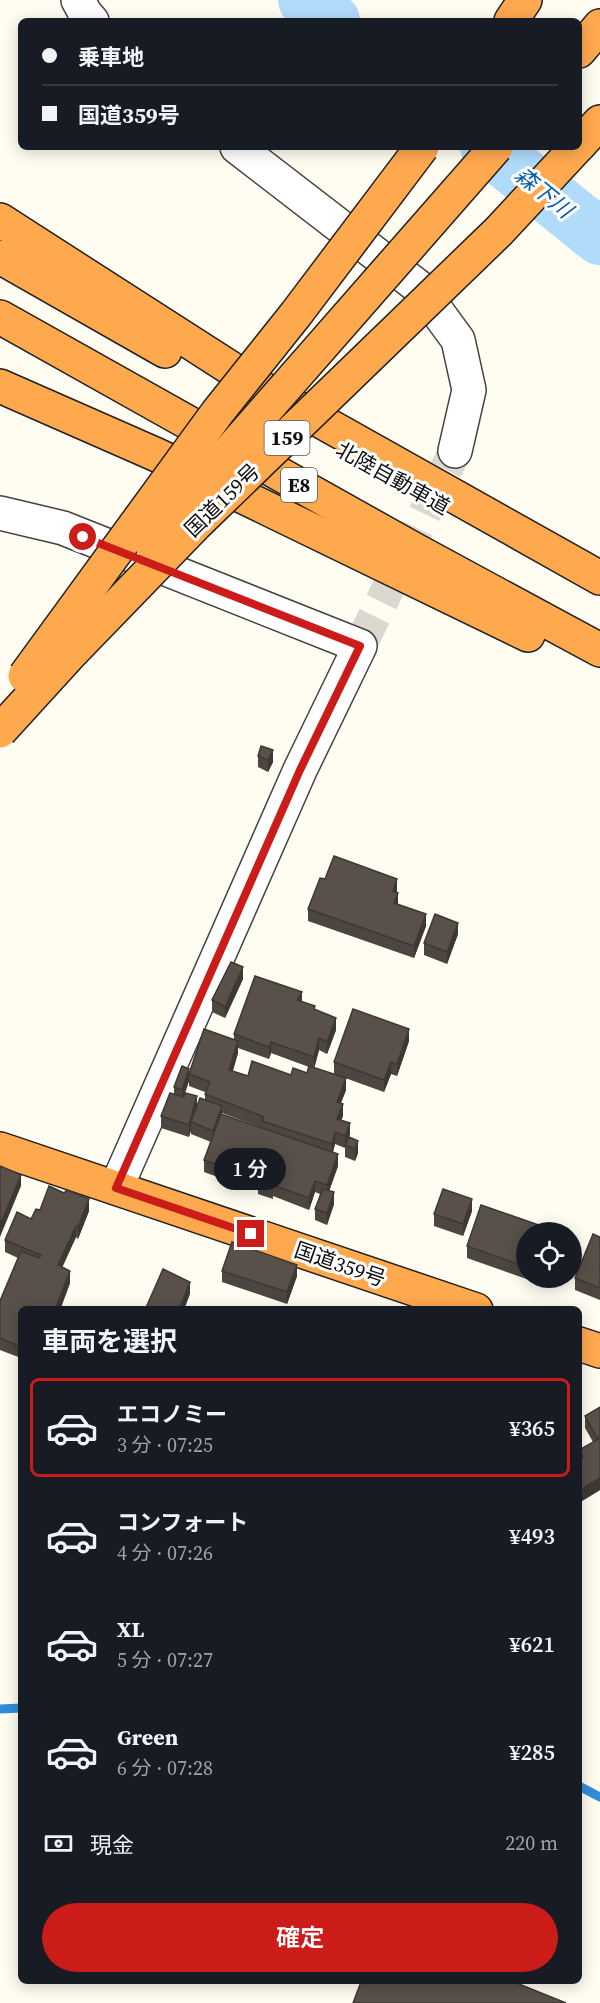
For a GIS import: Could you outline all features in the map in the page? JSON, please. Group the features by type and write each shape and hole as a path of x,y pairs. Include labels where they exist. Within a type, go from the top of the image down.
{"highway":[{"path":"513,18 525,0"},
{"path":"582,47 600,26"},
{"name":"国道159号","path":"582,142 600,122"},
{"name":"159","path":"196,524 294,444 511,238 600,143"},
{"name":"159","path":"0,714 211,422 420,150"},
{"name":"国道159号","path":"0,714 493,150"},
{"name":"国道159号","path":"0,731 72,652 196,524 499,231 574,150"},
{"path":"0,220 260,387 600,578"},
{"name":"北陸自動車道","path":"0,257 229,387 600,591"},
{"name":"E8","path":"0,317 415,550 600,650"},
{"path":"0,386 157,455 600,669"},
{"name":"国道359号","path":"0,1149 464,1306"},
{"path":"582,1345 600,1351"}],"street":[{"path":"78,0 89,18"},
{"path":"241,150 420,288 458,340 469,390 455,451"},
{"path":"0,513 63,528 360,646 300,770 116,1188"}],"building":[{"path":"261,746 273,750 268,760 258,756"},
{"path":"334,856 397,879 393,891 398,893 394,903 426,914 414,946 308,909 320,878 325,879"},
{"path":"435,914 458,923 447,952 424,943"},
{"path":"231,962 243,967 225,1007 212,1000"},
{"path":"255,976 302,992 297,1000 315,1006 314,1009 336,1018 327,1042 319,1038 314,1057 271,1042 269,1047 234,1034"},
{"path":"353,1009 409,1029 397,1064 391,1062 384,1080 334,1062"},
{"path":"204,1029 238,1041 229,1070 248,1076 252,1061 291,1075 293,1068 307,1073 309,1066 346,1078 337,1102 343,1104 337,1119 350,1123 345,1136 335,1132 332,1144 262,1121 264,1117 205,1094 210,1082 189,1074"},
{"path":"182,1066 189,1069 182,1090 174,1087"},
{"path":"170,1093 184,1097 185,1093 197,1096 189,1125 161,1116"},
{"path":"200,1098 222,1106 213,1131 191,1122"},
{"path":"221,1114 338,1154 327,1185 315,1181 309,1198 258,1182 259,1179 239,1173 242,1171 228,1165 226,1168 204,1160"},
{"path":"349,1137 358,1141 355,1149 345,1145"},
{"path":"0,1166 21,1175 0,1225"},
{"path":"49,1186 64,1193 67,1190 89,1199 78,1227 76,1226 58,1265 70,1271 57,1306 18,1306 18,1346 0,1338 0,1301 21,1251 39,1258 41,1255 5,1240 17,1212 31,1219 36,1209 40,1210"},
{"path":"323,1189 334,1192 327,1213 315,1209"},
{"path":"443,1189 472,1199 463,1224 434,1214"},
{"path":"481,1205 530,1222 516,1222 516,1263 467,1246"},
{"path":"593,1234 600,1237 600,1288 582,1281 582,1261"},
{"path":"232,1242 297,1265 287,1292 222,1271"},
{"path":"163,1269 190,1282 181,1306 147,1306"},
{"path":"600,1407 600,1436 597,1438 585,1416"},
{"path":"600,1438 600,1478 582,1489 583,1457 582,1448"},
{"path":"360,1984 519,1984 566,2003 353,2003"}],"waterway":[{"name":"森下川","path":"306,0 328,18"},
{"name":"森下川","path":"492,150 600,237"},
{"path":"0,1709 18,1708"},
{"path":"582,1788 600,1797"}],"tunnel":[{"path":"360,646 455,451"}],"route":[{"path":"83,537 360,646 300,770 116,1188 251,1234"}]}
